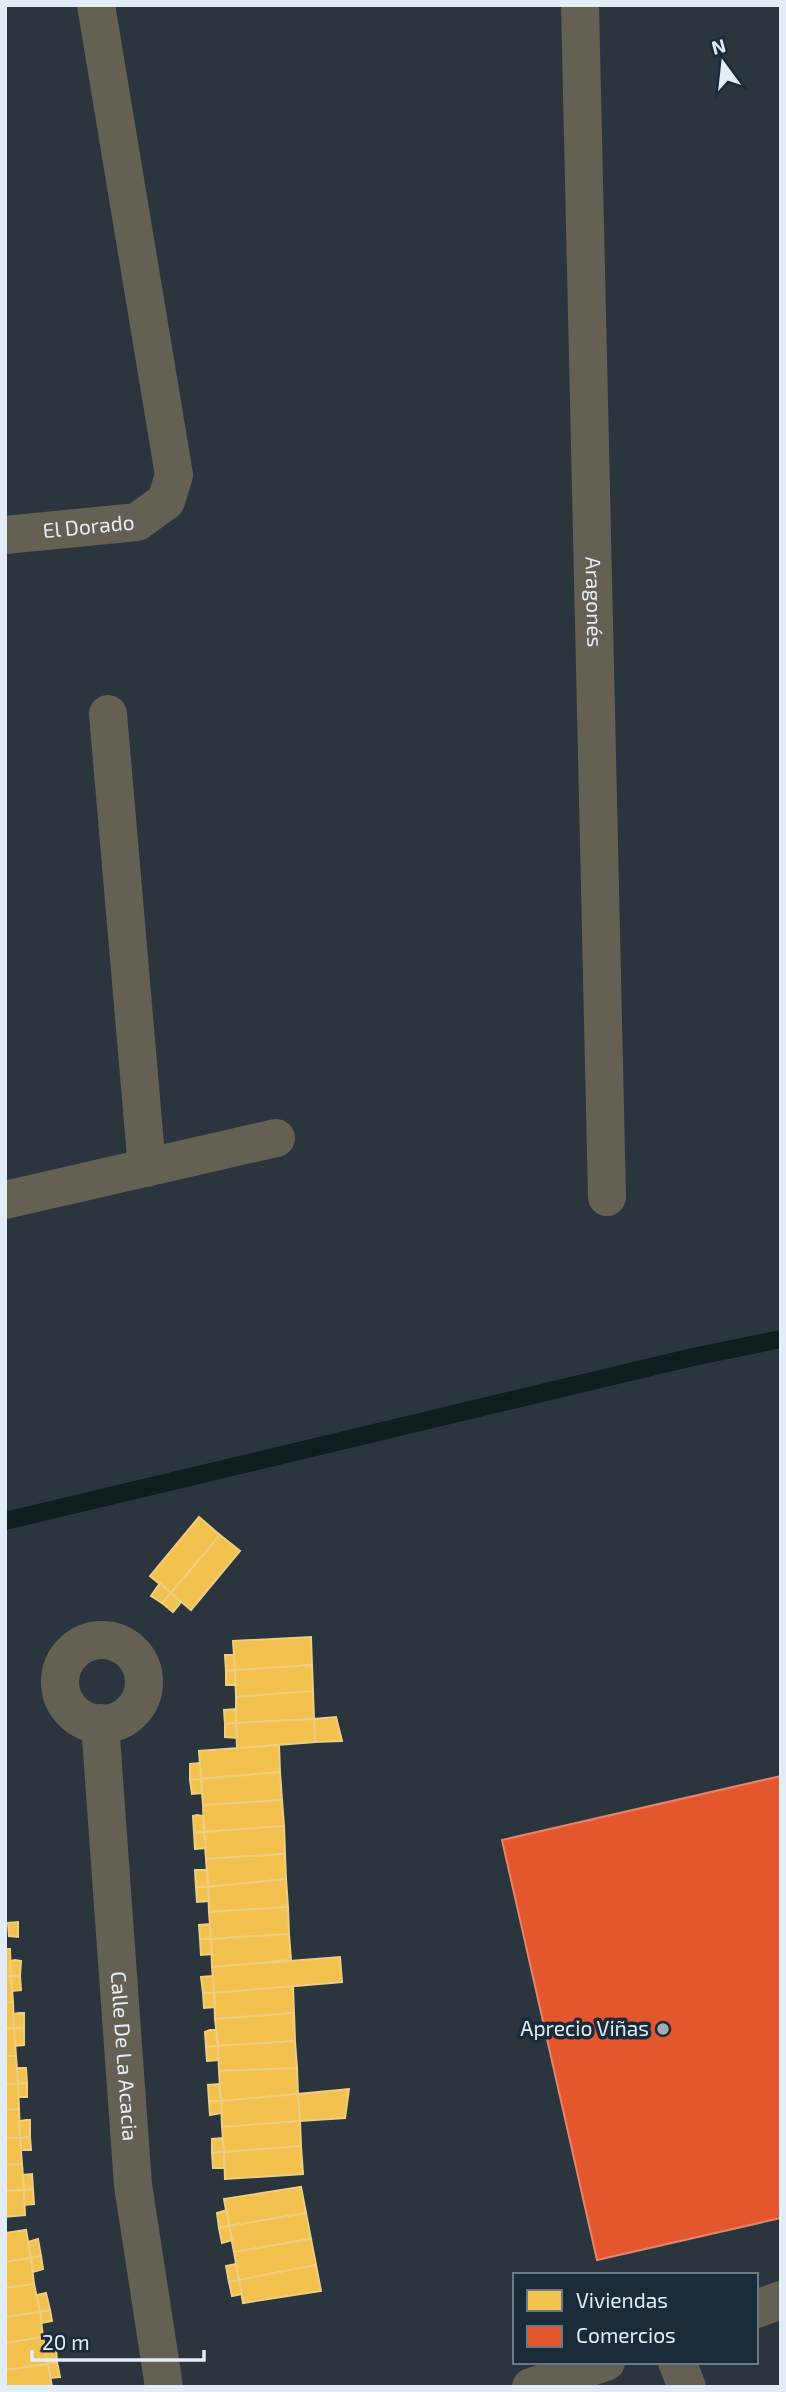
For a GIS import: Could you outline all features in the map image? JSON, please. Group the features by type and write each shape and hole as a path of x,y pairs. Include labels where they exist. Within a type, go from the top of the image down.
{"street":[{"name":"El Dorado","path":"5,536 137,522 166,501 174,475 96,5"},
{"name":"Aragonés","path":"580,5 607,1197"},
{"path":"108,714 147,1168"},
{"path":"5,1200 276,1138"},
{"name":"Calle De La Acacia","path":"100,1723 133,2185 164,2387"},
{"path":"758,2308 781,2300"},
{"path":"531,2387 600,2364"},
{"path":"678,2364 687,2387"}],"building: Viviendas":[{"path":"199,1517 220,1535 171,1593 150,1576"},
{"path":"220,1535 240,1551 191,1610 171,1593"},
{"path":"160,1583 171,1593 162,1603 151,1596"},
{"path":"171,1593 181,1602 173,1612 162,1603"},
{"path":"311,1637 312,1665 235,1670 233,1641"},
{"path":"225,1655 234,1655 235,1670 226,1671"},
{"path":"312,1665 313,1691 236,1697 235,1670"},
{"path":"235,1670 235,1685 226,1685 226,1671"},
{"path":"313,1691 314,1719 236,1723 236,1697"},
{"path":"236,1709 236,1723 225,1724 224,1710"},
{"path":"336,1717 342,1741 315,1742 314,1719"},
{"path":"314,1719 315,1742 237,1748 236,1723"},
{"path":"236,1723 237,1738 225,1737 225,1724"},
{"path":"279,1745 280,1772 201,1779 199,1751"},
{"path":"200,1763 201,1779 190,1780 190,1764"},
{"path":"280,1772 282,1800 203,1805 201,1779"},
{"path":"201,1779 202,1793 192,1794 190,1780"},
{"path":"282,1800 284,1826 204,1832 203,1805"},
{"path":"193,1816 203,1816 204,1832 194,1833"},
{"path":"284,1826 285,1854 206,1859 204,1832"},
{"path":"204,1832 206,1848 195,1849 194,1833"},
{"path":"285,1854 286,1879 208,1887 206,1859"},
{"path":"195,1870 207,1870 208,1887 196,1887"},
{"path":"286,1879 288,1907 209,1912 208,1887"},
{"path":"196,1887 208,1887 209,1901 197,1902"},
{"path":"288,1907 289,1934 211,1939 209,1912"},
{"path":"18,1922 18,1937 9,1936 8,1923"},
{"path":"210,1924 211,1939 200,1939 199,1925"},
{"path":"289,1934 291,1960 212,1967 211,1939"},
{"path":"200,1939 211,1939 212,1954 201,1955"},
{"path":"5,1949 10,1949 11,1976 5,1976"},
{"path":"340,1957 342,1982 214,1993 212,1967"},
{"path":"10,1961 21,1961 20,1976 11,1976"},
{"path":"5,1976 11,1976 13,2002 5,2003"},
{"path":"11,1976 20,1976 21,1990 12,1991"},
{"path":"213,1976 214,1993 203,1993 201,1977"},
{"path":"293,1986 294,2013 215,2019 214,1993"},
{"path":"203,1993 214,1993 215,2007 204,2008"},
{"path":"13,2002 14,2028 5,2029 5,2003"},
{"path":"24,2013 24,2028 14,2028 13,2014"},
{"path":"294,2013 295,2041 218,2046 215,2019"},
{"path":"14,2028 24,2028 24,2045 15,2046"},
{"path":"14,2028 16,2056 5,2056 5,2029"},
{"path":"216,2030 218,2046 206,2047 205,2032"},
{"path":"295,2041 297,2068 219,2071 218,2046"},
{"path":"218,2046 218,2060 207,2061 206,2047"},
{"path":"5,2056 16,2056 18,2084 5,2084"},
{"path":"17,2068 26,2068 27,2083 18,2084"},
{"path":"297,2068 298,2094 221,2101 219,2071"},
{"path":"27,2083 27,2097 18,2097 18,2084"},
{"path":"5,2084 18,2084 19,2109 5,2110"},
{"path":"219,2084 221,2101 209,2101 208,2085"},
{"path":"349,2089 345,2118 300,2121 298,2094"},
{"path":"298,2094 300,2121 222,2127 221,2101"},
{"path":"209,2101 221,2101 222,2113 210,2115"},
{"path":"19,2109 20,2138 5,2138 5,2110"},
{"path":"30,2120 30,2137 20,2138 19,2121"},
{"path":"300,2121 301,2146 224,2152 222,2127"},
{"path":"30,2137 31,2150 21,2150 20,2138"},
{"path":"5,2138 20,2138 22,2164 5,2165"},
{"path":"222,2138 224,2152 212,2153 212,2139"},
{"path":"301,2146 303,2174 225,2179 224,2152"},
{"path":"224,2152 224,2168 213,2168 212,2153"},
{"path":"22,2164 24,2190 5,2191 5,2165"},
{"path":"32,2174 33,2189 24,2190 23,2175"},
{"path":"301,2187 306,2213 229,2226 224,2199"},
{"path":"33,2189 34,2204 24,2205 24,2190"},
{"path":"24,2190 25,2215 5,2217 5,2191"},
{"path":"227,2210 229,2226 219,2228 217,2213"},
{"path":"306,2213 311,2239 234,2252 229,2226"},
{"path":"229,2226 232,2240 222,2243 219,2228"},
{"path":"26,2230 31,2258 5,2262 5,2233"},
{"path":"38,2239 41,2256 31,2258 28,2242"},
{"path":"311,2239 316,2265 239,2280 234,2252"},
{"path":"41,2256 43,2269 33,2272 31,2258"},
{"path":"31,2258 34,2284 5,2288 5,2262"},
{"path":"236,2264 239,2280 229,2282 226,2266"},
{"path":"316,2265 321,2291 243,2303 239,2280"},
{"path":"239,2280 242,2294 232,2296 229,2282"},
{"path":"34,2284 40,2312 5,2317 5,2288"},
{"path":"46,2293 50,2310 40,2312 37,2295"},
{"path":"50,2310 52,2321 41,2323 40,2312"},
{"path":"40,2312 43,2337 5,2343 5,2317"},
{"path":"43,2337 48,2364 5,2370 5,2343"},
{"path":"56,2348 57,2362 48,2364 45,2349"},
{"path":"57,2362 60,2377 50,2378 48,2364"},
{"path":"48,2364 52,2387 5,2387 5,2370"}],"building: Comercios":[{"name":"Aprecio Viñas","path":"781,1776 781,2218 597,2260 502,1840"}],"waterway":[{"path":"5,1521 693,1357 781,1339"}],"place":[{"name":"Aprecio Viñas","path":"663,2029"}]}
